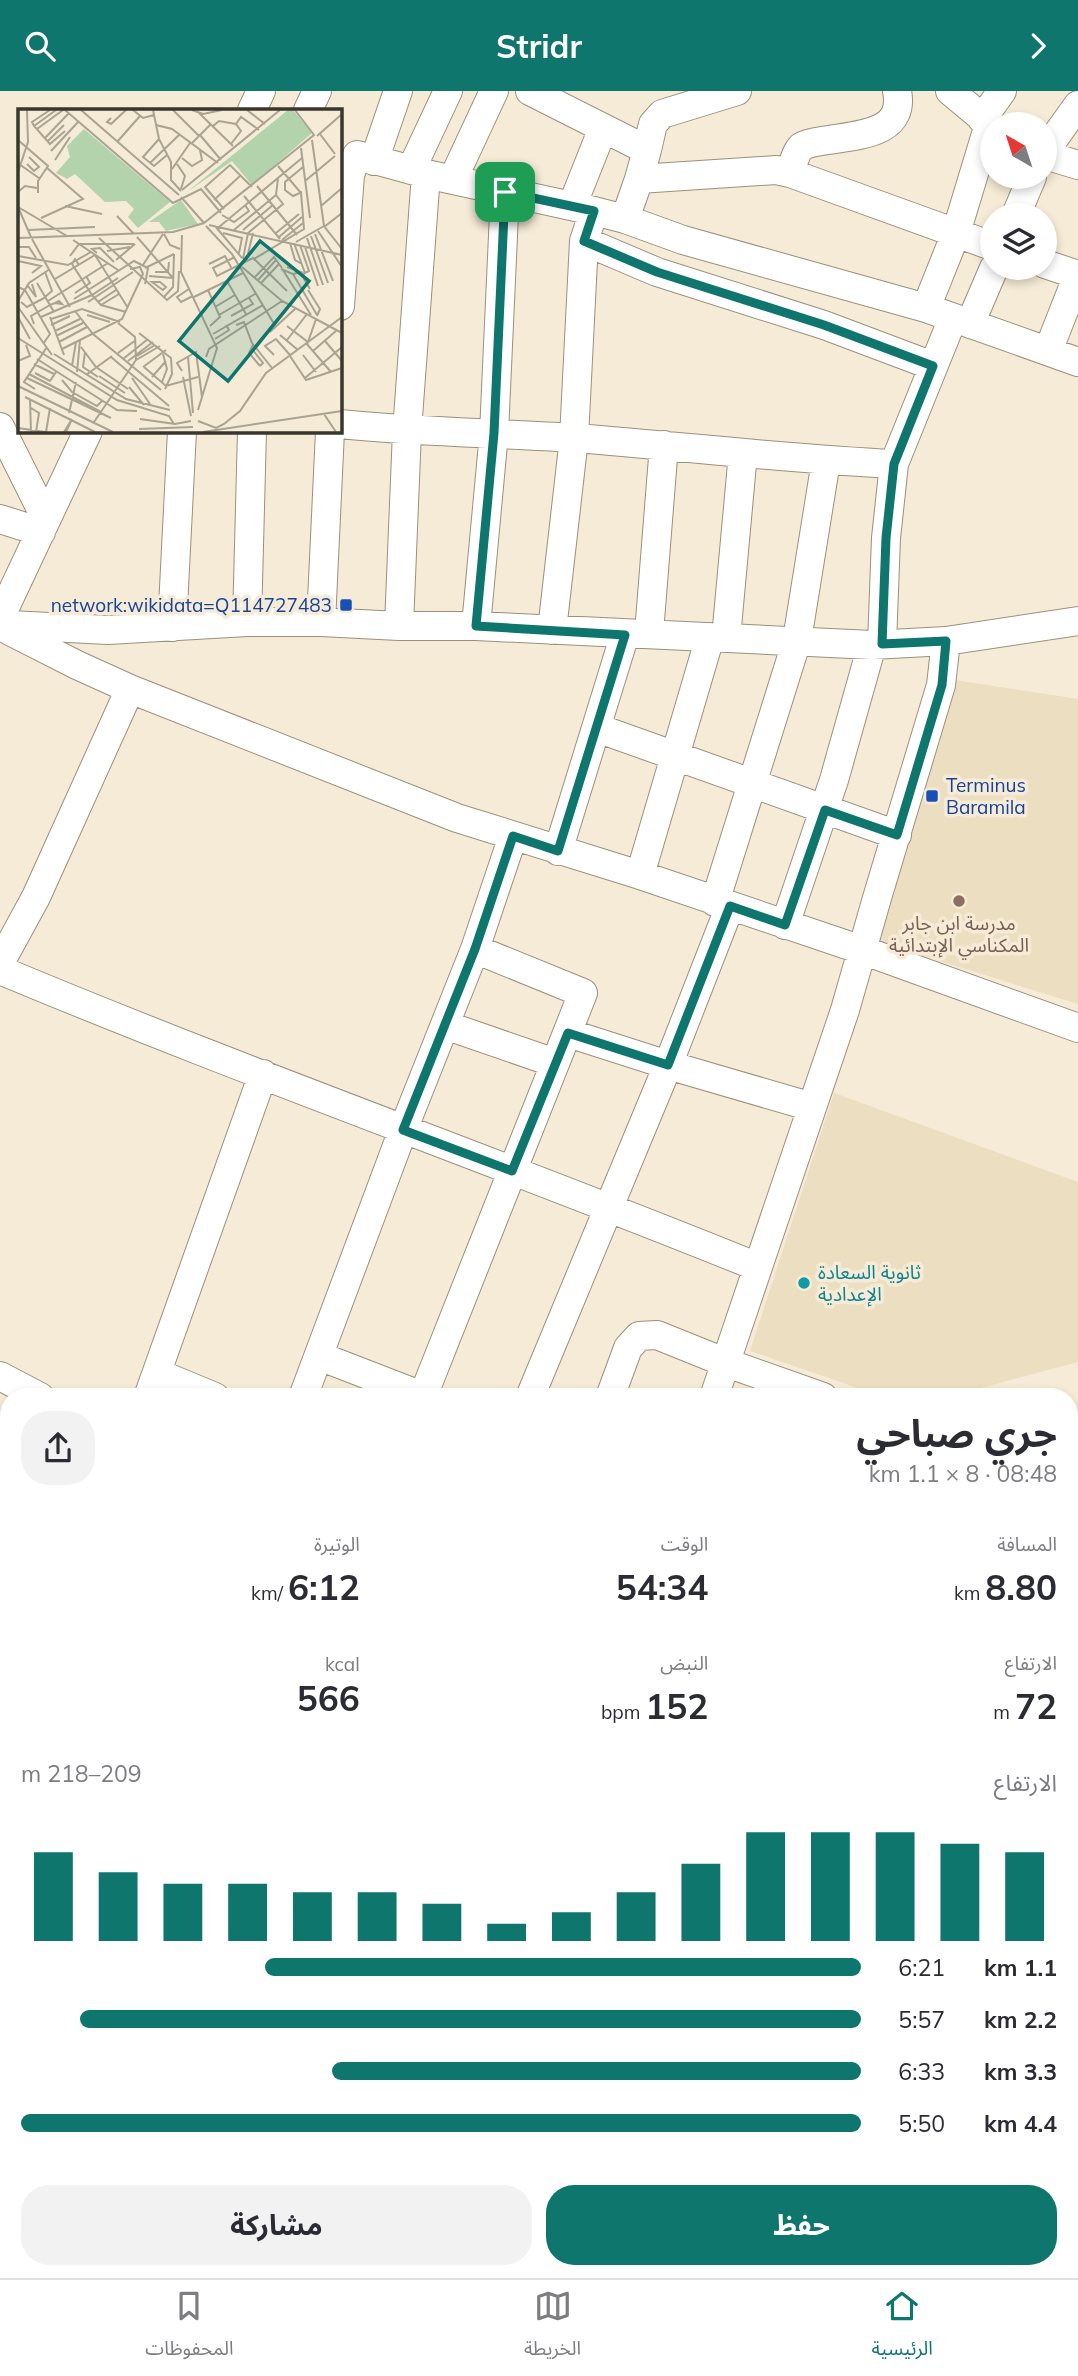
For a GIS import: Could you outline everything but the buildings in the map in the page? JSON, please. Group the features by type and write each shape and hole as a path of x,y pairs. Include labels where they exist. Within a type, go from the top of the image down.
{"street":[{"path":"252,109 261,91"},
{"path":"308,109 317,91"},
{"path":"341,293 350,175 357,155 398,91"},
{"path":"399,626 407,431 430,174 448,91"},
{"path":"430,174 494,91"},
{"path":"530,91 647,150"},
{"path":"625,219 639,179 653,124 663,114 737,91"},
{"path":"790,173 797,152 807,144 870,132 890,123 898,110 897,91"},
{"path":"950,91 980,116"},
{"path":"993,112 1002,91"},
{"path":"1057,136 1078,105"},
{"path":"552,630 574,438 584,241 583,209 603,128"},
{"path":"926,309 956,233 980,150"},
{"path":"357,155 625,219 683,240 926,309 1078,362"},
{"path":"1057,157 1078,165"},
{"path":"639,179 776,170 980,242"},
{"path":"476,626 494,433 505,192"},
{"path":"584,241 657,272 824,325 933,366"},
{"path":"1048,351 1078,275 1057,268"},
{"path":"785,925 825,810 877,644 894,464 933,366 987,280"},
{"path":"341,424 407,431 574,438 826,461 894,464"},
{"path":"0,426 43,525"},
{"path":"0,618 88,432"},
{"path":"172,628 183,432"},
{"path":"247,622 252,432"},
{"path":"321,622 330,432"},
{"path":"558,851 597,728 637,634 664,445"},
{"path":"640,875 718,637 743,453"},
{"path":"534,1388 668,1065 722,904 753,783 797,640 826,461"},
{"path":"0,519 43,525"},
{"path":"0,625 108,630 247,622 321,622 476,626 877,644 946,641 1078,621"},
{"path":"0,625 130,689 457,818 640,875 862,950 1078,1028"},
{"path":"717,1388 845,1010 942,685 946,641"},
{"path":"0,963 36,897 130,689"},
{"path":"597,728 897,835"},
{"path":"307,1388 403,1130 475,949 513,836"},
{"path":"427,1388 583,993 475,949"},
{"path":"0,970 403,1130 610,1206 758,1267"},
{"path":"444,1025 555,1063"},
{"path":"568,1033 812,1107"},
{"path":"152,1385 263,1074"},
{"path":"613,1388 628,1348 639,1336 657,1335 798,1388"},
{"path":"319,1356 384,1388"},
{"path":"0,1376 23,1388"}],"shaded area":[{"path":"954,680 1078,699 1078,1004 876,941"},
{"path":"834,1093 1078,1182 1078,1362 981,1388 858,1388 750,1351"}],"place":[{"name":"network:wikidata=Q114727483","path":"346,605"},
{"name":"Terminus Baramila","path":"932,796"},
{"name":"مدرسة ابن جابر المكناسي الإبتدائية","path":"959,901"},
{"name":"ثانوية السعادة الإعدادية","path":"804,1283"}],"route":[{"path":"505,192 594,211 584,241 657,272 824,325 933,366 894,464 886,538 882,644 946,641 942,685 897,835 825,810 785,925 730,906 668,1065 568,1033 512,1171 403,1130 475,949 513,836 558,851 625,635 476,626 494,433 505,192"}]}
